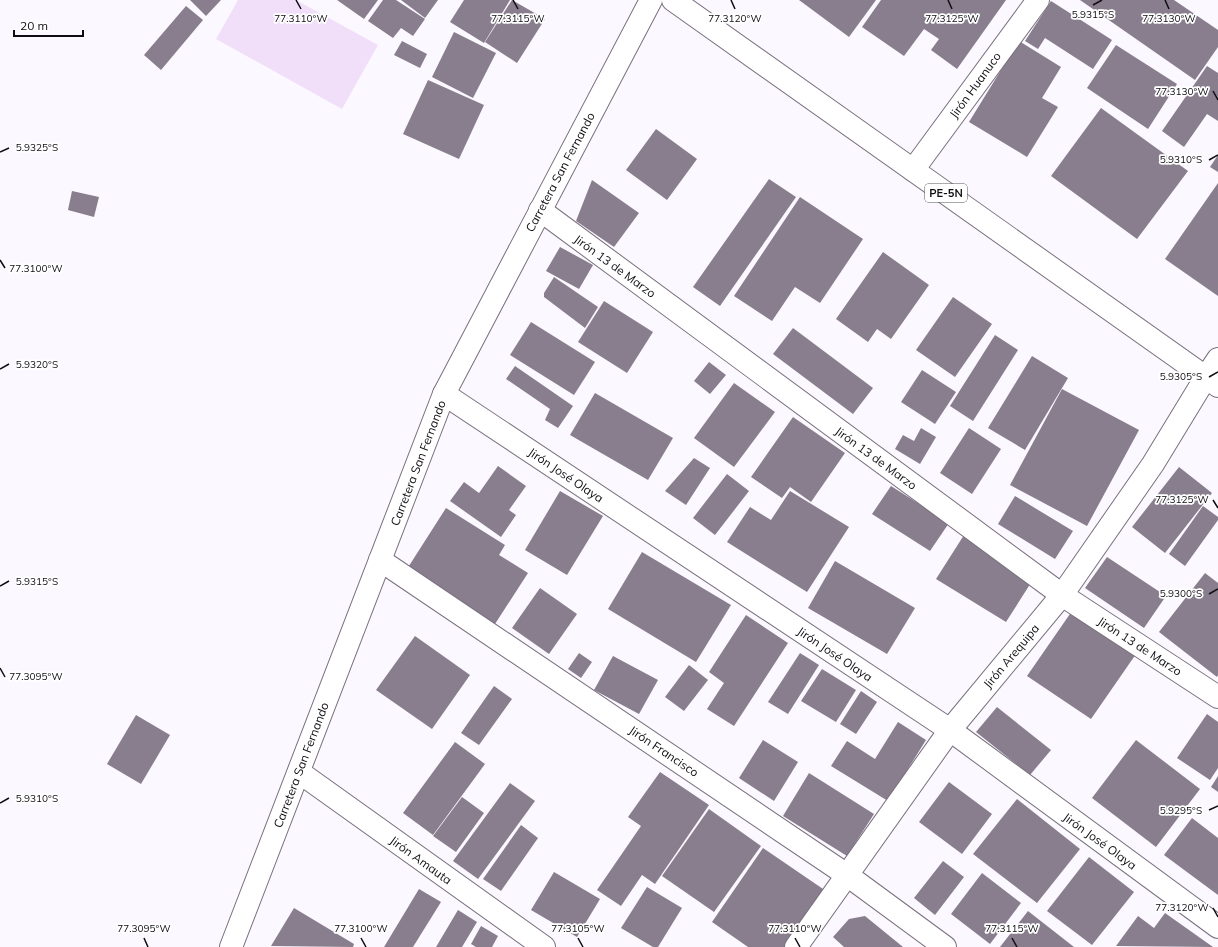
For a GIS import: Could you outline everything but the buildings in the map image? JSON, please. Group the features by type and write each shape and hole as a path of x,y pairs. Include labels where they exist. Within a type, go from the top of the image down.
{"main road":[{"name":"Carretera San Fernando","path":"231,947 444,394 650,0"},
{"name":"PE-5N","path":"673,0 1212,382"},
{"name":"Jirón Huanuco","path":"913,170 1038,0"},
{"name":"Jirón 13 de Marzo","path":"540,210 1062,595 1218,697"},
{"name":"Jirón Arequipa","path":"796,947 950,730 1062,595 1212,382 1218,359"},
{"name":"Jirón José Olaya","path":"444,394 950,730 1218,927"},
{"name":"Jirón Francisco","path":"380,560 847,875 945,947"},
{"name":"Jirón Amauta","path":"299,772 544,947"}],"shaded area":[{"path":"238,0 296,0 378,45 342,109 216,39"}]}
